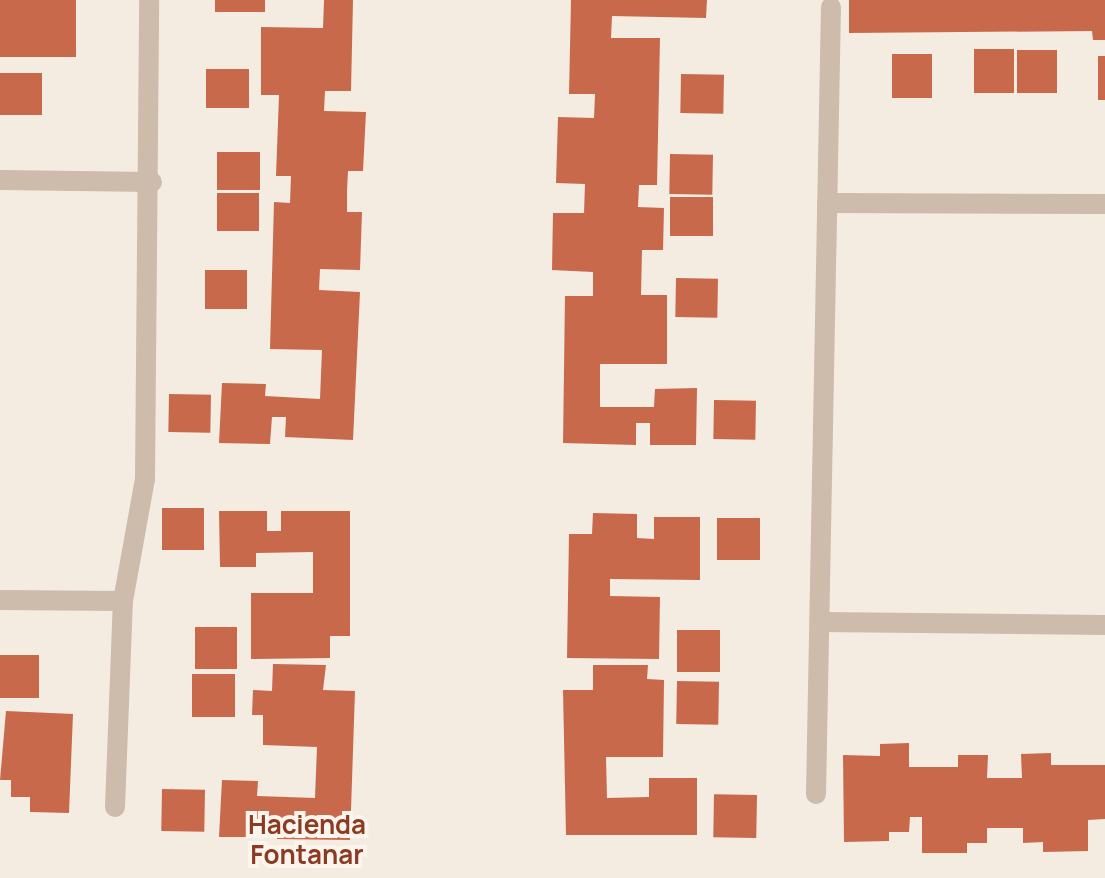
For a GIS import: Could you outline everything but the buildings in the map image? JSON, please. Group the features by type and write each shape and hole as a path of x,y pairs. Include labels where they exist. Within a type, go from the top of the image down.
{"street":[{"path":"115,807 123,601 145,479 152,182 149,0"},
{"path":"816,794 831,7"},
{"path":"0,180 152,182"},
{"path":"827,203 1105,204"},
{"path":"0,600 123,601"},
{"path":"820,622 1105,625"}],"district":[{"name":"Hacienda Fontanar","path":"307,840"}]}
